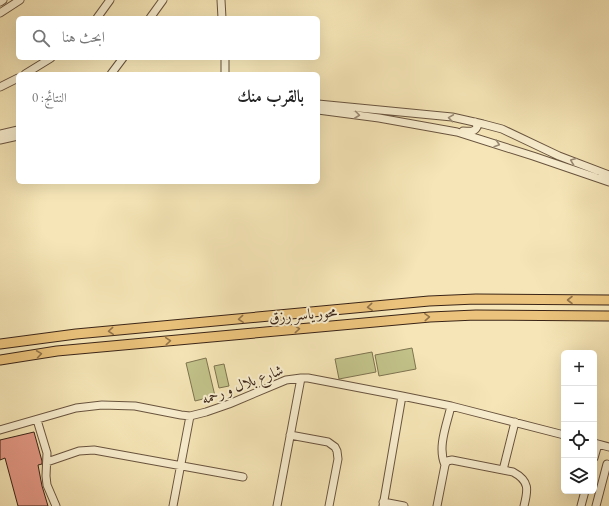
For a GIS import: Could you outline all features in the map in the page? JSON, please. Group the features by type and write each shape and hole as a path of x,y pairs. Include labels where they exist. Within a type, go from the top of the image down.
{"main road":[{"name":"محور ياسر رزق","path":"0,344 76,334 429,301 609,300"},
{"name":"محور ياسر رزق","path":"0,360 65,350 430,317 476,315 609,316"}],"street":[{"path":"0,13 20,0"},
{"path":"98,16 110,0"},
{"path":"151,16 163,0"},
{"path":"221,0 222,16"},
{"path":"28,72 48,60"},
{"path":"112,72 121,60"},
{"path":"225,60 225,72"},
{"path":"0,87 16,79"},
{"path":"320,104 444,117 493,126 559,156 609,175"},
{"path":"320,110 402,121 457,132 528,154 609,182"},
{"path":"457,132 473,132 477,128 474,122"},
{"path":"0,134 16,130"},
{"path":"0,140 16,136"},
{"path":"277,506 301,378"},
{"name":"شارع بلال و رحمه","path":"0,430 76,408 102,405 134,406 190,416 229,404 286,380 308,378 451,406 561,434"},
{"path":"402,396 383,504 404,506"},
{"path":"437,506 445,465 442,455 442,445 451,406"},
{"path":"173,506 190,416"},
{"path":"37,420 46,448 46,485 56,506"},
{"path":"503,470 515,422"},
{"path":"290,435 328,442 335,447 338,459 329,506"},
{"path":"597,443 609,447"},
{"path":"47,462 74,452 89,450 243,477"},
{"path":"445,465 447,461 452,460 513,472 521,476 527,488 524,506"},
{"path":"596,506 607,464"},
{"path":"581,506 584,494"}],"green space":[{"path":"412,348 416,369 379,376 375,355"},
{"path":"372,352 376,372 339,379 335,359"},
{"path":"206,358 215,396 195,401 186,363"},
{"path":"224,364 229,386 219,388 214,366"}],"building":[{"path":"34,432 42,461 42,464 38,465 48,506 18,506 5,458 0,460 0,440"}]}
